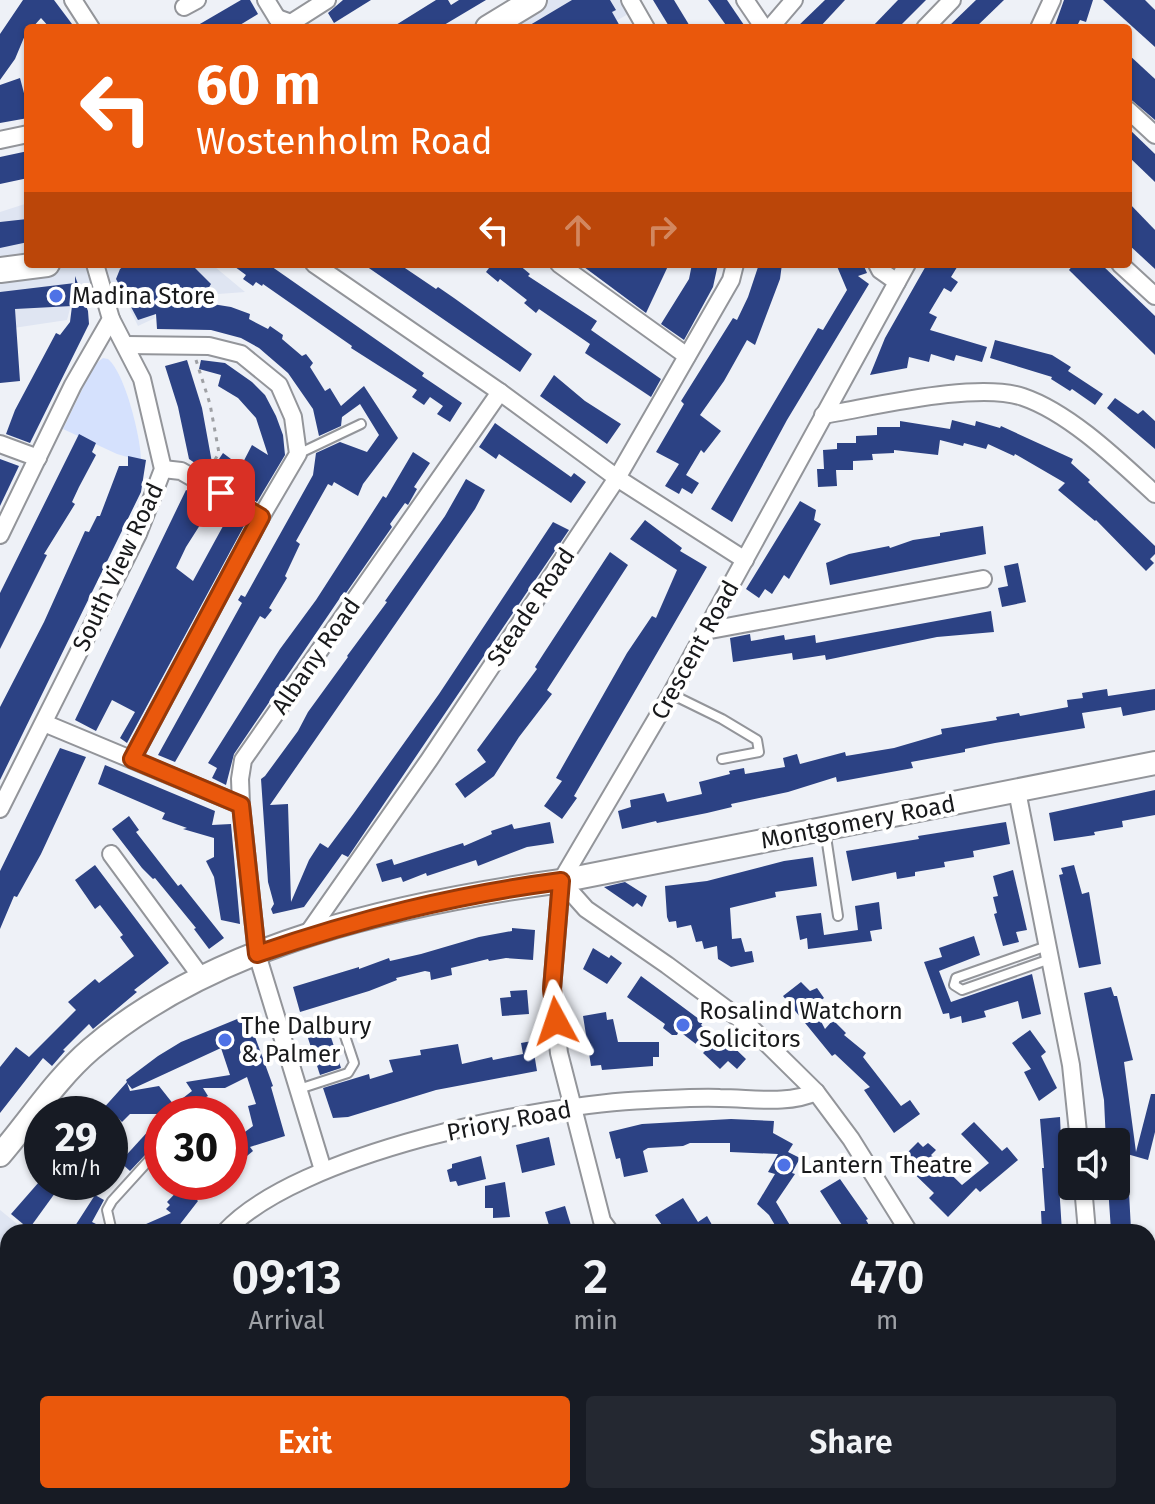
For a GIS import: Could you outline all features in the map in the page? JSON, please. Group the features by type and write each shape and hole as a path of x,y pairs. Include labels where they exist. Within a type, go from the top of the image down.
{"main road":[{"path":"495,24 534,0"},
{"path":"0,270 24,267"}],"street":[{"path":"73,0 88,24"},
{"path":"266,0 272,23 291,23 327,0"},
{"path":"630,0 644,24"},
{"path":"745,0 764,24"},
{"path":"771,24 794,0"},
{"path":"929,24 952,0"},
{"path":"1042,24 1052,0"},
{"path":"1132,114 1155,135"},
{"path":"0,140 24,135"},
{"name":"South View Road","path":"0,809 138,534 163,469 142,379 111,319 96,268"},
{"path":"320,268 500,392 617,478 745,560"},
{"path":"565,268 687,356"},
{"name":"Steade Road","path":"306,937 429,760 617,478 731,280 734,268"},
{"path":"879,268 897,282"},
{"name":"Crescent Road","path":"561,881 671,694 905,268"},
{"path":"1124,268 1155,296"},
{"path":"0,535 73,385 111,319"},
{"path":"126,345 209,346 241,354 279,385 293,417 298,454 132,759"},
{"name":"Albany Road","path":"323,1170 257,954 241,805 243,760 500,392"},
{"path":"823,415 973,392 1022,397 1054,413 1101,444 1155,494"},
{"path":"0,444 38,458"},
{"path":"163,469 181,471 261,517"},
{"path":"705,631 983,579"},
{"path":"44,723 241,805"},
{"name":"Montgomery Road","path":"0,1155 90,1050 134,1016 202,978 306,937 399,909 483,892 561,881 1155,763"},
{"path":"1017,791 1071,1065 1078,1128"},
{"path":"111,854 202,978"},
{"path":"561,881 586,909 748,1025 816,1092 851,1139 904,1224"},
{"path":"561,881 552,989 559,1053 604,1224"},
{"name":"Priory Road","path":"234,1224 251,1208 323,1170 420,1139 574,1107 638,1100 717,1097 800,1099 816,1092"},
{"path":"1084,1200 1086,1224"}],"lane":[{"path":"298,454 361,424"},
{"path":"671,694 757,740 759,752 722,759"},
{"path":"824,828 838,916"},
{"path":"1050,952 962,990 954,985 956,978 1050,952"},
{"path":"299,1089 348,1073 354,1063 345,1036"},
{"path":"110,1224 107,1210 112,1201 144,1166"}],"path":[{"path":"191,346 210,404 219,453 201,481"}],"shaded area":[{"path":"534,0 640,0 633,5 635,10 611,24 495,24"},
{"path":"24,204 24,268 216,268 245,292 151,299 155,318 138,326 121,291 71,305 67,320 0,330 0,212"},
{"path":"103,358 114,366 126,391 141,461 117,454 63,429 94,365"},
{"path":"0,1210 17,1224 0,1224"}],"building":[{"path":"23,0 54,0 72,24 46,24 41,18 36,24 24,24 24,38 15,59 0,80 0,34"},
{"path":"241,0 250,0 258,14 242,24 200,24"},
{"path":"343,0 371,0 334,23 328,13"},
{"path":"436,0 448,0 451,5 459,0 486,0 446,24 397,24"},
{"path":"572,0 610,0 619,24 532,24"},
{"path":"653,0 674,0 689,24 668,24"},
{"path":"708,0 727,0 743,24 725,24"},
{"path":"825,0 845,0 823,24 800,24"},
{"path":"898,0 926,0 902,24 875,24"},
{"path":"976,0 1004,0 979,24 951,24"},
{"path":"1064,0 1093,0 1086,22 1055,24"},
{"path":"1103,0 1145,0 1155,10 1155,47"},
{"path":"1132,58 1155,79 1155,120 1132,100"},
{"path":"20,78 24,93 24,119 0,123 0,85"},
{"path":"1132,132 1155,154 1155,182 1132,160"},
{"path":"24,152 24,179 0,184 0,157"},
{"path":"1132,206 1155,230 1155,269 1132,248"},
{"path":"24,219 24,243 0,248 0,222"},
{"path":"195,268 211,284 200,302 250,314 249,319 268,329 270,326 283,335 282,339 302,356 306,354 325,391 330,388 341,406 364,386 398,438 363,484 358,496 334,482 332,486 328,484 296,541 300,544 285,576 287,578 269,608 272,610 265,619 260,616 175,762 158,755 242,603 238,600 241,595 245,597 313,475 316,453 340,442 367,452 379,435 360,404 342,417 341,426 319,436 313,409 288,373 259,348 241,338 211,330 157,329 156,314 138,320 116,279 120,269"},
{"path":"236,268 274,268 424,373 422,376 462,403 450,422 437,414 443,406 430,397 424,405 412,397 417,390 351,348 263,284 256,282 253,286 243,279 246,275"},
{"path":"369,268 405,268 436,289 438,287 532,354 520,372"},
{"path":"489,268 523,268 530,274 528,276 597,321 591,330 661,379 651,397 585,353 590,344 539,309 536,313 524,303 527,300 486,272"},
{"path":"585,268 667,268 646,313"},
{"path":"691,268 717,268 713,287 684,340 661,324 689,279"},
{"path":"758,268 781,268 755,345 747,340 700,415 721,431 704,453 701,450 686,475 699,483 692,494 682,488 679,494 665,486 679,464 656,452 684,404 681,401 733,318 737,320"},
{"path":"838,268 865,268 867,273 858,276 869,284 787,420 732,522 711,509 818,328 823,330 847,290"},
{"path":"925,268 957,268 951,277 958,282 951,292 944,288 929,313 937,317 930,330 987,347 982,362 956,355 954,361 931,354 929,362 909,357 907,368 870,375 885,338"},
{"path":"1105,268 1155,316 1155,355 1069,270"},
{"path":"75,276 88,311 89,324 30,443 6,434 15,410 56,333 60,335 70,322 72,306 15,309 20,381 0,383 0,292 75,283"},
{"path":"995,340 1052,355 1071,367 1068,371 1103,394 1095,405 1052,377 990,358"},
{"path":"187,360 202,408 213,468 223,453 239,465 227,485 189,459 165,366"},
{"path":"201,360 225,363 252,382 265,395 276,416 283,435 285,455 257,502 241,493 248,480 237,474 252,445 268,455 256,418 238,398 218,386 221,375 199,369"},
{"path":"554,375 585,401 621,424 607,444 540,396"},
{"path":"1115,398 1138,414 1143,410 1155,421 1155,449 1107,408"},
{"path":"952,420 975,426 976,421 1001,426 1073,459 1071,463 1090,480 1088,482 1155,546 1155,554 1150,559 1154,563 1146,571 1096,520 1058,490 1065,483 1015,454 988,444 986,449 940,440 938,455 894,450 894,453 872,454 873,460 853,461 853,470 836,470 837,486 818,487 817,469 824,469 823,450 837,449 837,443 856,443 856,436 877,435 877,427 900,427 900,421 950,429"},
{"path":"495,423 571,477 574,473 586,482 571,503 499,454 496,459 479,447"},
{"path":"79,434 96,443 92,452 96,455 72,502 75,504 44,554 47,555 0,649 0,593"},
{"path":"413,452 430,463 414,487 417,489 408,505 405,503 390,524 392,527 234,754 226,785 212,778 217,768 208,763 280,649 316,600 383,496 386,498"},
{"path":"128,456 146,460 141,492 0,780 0,707 44,622 85,531 89,532 97,516 100,516 119,466 128,466"},
{"path":"0,459 19,466 0,506"},
{"path":"466,479 485,490 475,509 270,805 288,804 291,902 320,843 328,848 354,813 439,694 553,522 569,530 348,857 342,854 304,907 273,914 261,779 387,602"},
{"path":"186,490 208,499 202,510 207,514 176,568 193,581 228,517 245,524 127,743 120,738 135,712 112,700 96,731 75,720"},
{"path":"800,501 816,510 814,520 821,524 789,579 784,575 772,594 765,589 759,598 746,589"},
{"path":"645,520 682,548 680,551 707,567 574,796 577,798 562,819 544,806 562,781 556,778 627,653 652,616 656,618 677,570 630,539"},
{"path":"983,526 986,554 830,585 826,563 849,554 890,548 913,540 940,536 940,533"},
{"path":"610,552 628,565 547,690 552,694 494,776 465,798 455,784 486,762 477,750 537,669 535,667"},
{"path":"1018,563 1026,602 1002,607 998,588 1008,586 1004,566"},
{"path":"991,611 994,632 937,637 826,660 825,655 793,660 792,653 733,662 730,638 750,634 751,641 784,635 785,640 815,635 816,643"},
{"path":"1107,689 1108,696 1155,689 1155,710 1123,716 1121,707 1082,713 1085,728 965,749 965,752 911,762 913,768 837,782 836,777 788,792 731,804 732,807 622,829 618,811 631,807 630,800 664,793 667,802 702,794 699,782 730,774 729,771 744,768 745,774 785,767 783,758 797,754 800,764 845,752 846,756 894,748 942,734 941,729 997,720 996,717 1019,713 1020,716 1068,707 1067,700 1083,698 1082,693"},
{"path":"60,748 86,757 41,854 17,897 14,896 0,929 0,871"},
{"path":"105,765 215,811 212,825 231,824 240,924 221,920 214,877 206,861 214,857 214,838 183,829 187,828 162,819 165,813 98,784"},
{"path":"1155,790 1155,815 1122,821 1123,827 1094,832 1095,835 1054,841 1049,813"},
{"path":"129,816 139,830 136,832 178,886 181,884 224,938 209,949 196,928 112,829"},
{"path":"550,822 554,843 527,847 478,866 476,860 403,882 401,877 382,882 376,864 392,859 394,865 463,843 464,846 512,824 514,829"},
{"path":"1006,822 1010,844 973,851 974,857 944,862 945,867 915,872 915,876 897,879 896,872 852,881 846,851"},
{"path":"813,857 817,886 775,892 776,897 730,908 732,939 741,938 745,952 752,951 754,962 731,967 718,959 717,946 704,949 702,941 696,942 691,925 677,928 676,921 669,922 665,886 707,881 784,861"},
{"path":"95,865 169,963 134,990 137,992 93,1029 89,1024 52,1066 43,1058 0,1113 0,1067 16,1047 29,1057 76,1010 68,1002 95,979 99,983 134,956 120,937 123,935 100,905 95,909 75,880"},
{"path":"1074,865 1082,894 1089,892 1101,964 1079,968 1059,875 1063,874 1061,868"},
{"path":"1013,870 1027,930 1016,932 1019,942 1003,946 994,914 997,913 993,897 998,896 993,876"},
{"path":"625,882 647,896 642,907 637,903 633,907 604,887"},
{"path":"879,902 882,929 870,931 872,941 808,949 807,938 800,940 796,916 821,913 824,935 858,930 855,906"},
{"path":"512,928 535,930 533,960 488,959 451,968 452,975 431,980 430,972 425,971 300,1012 293,987 389,958 390,961 421,954 512,931"},
{"path":"974,936 980,955 939,971 951,1002 1032,974 1041,1014 1022,1019 1018,1001 984,1011 986,1017 962,1023 961,1016 950,1019 949,1013 943,1014 924,962 942,957 939,948"},
{"path":"593,948 622,963 607,984 583,969"},
{"path":"641,976 703,1022 701,1025 717,1039 721,1035 746,1059 737,1069 728,1061 720,1069 703,1053 705,1051 679,1031 677,1035 672,1035 663,1028 665,1024 627,997"},
{"path":"801,982 810,991 817,988 824,998 813,1006 825,1029 833,1020 846,1033 844,1035 866,1053 863,1057 901,1106 910,1100 920,1114 894,1133 864,1090 870,1087 835,1054 832,1056 783,996"},
{"path":"1111,987 1114,996 1117,996 1133,1060 1124,1062 1136,1152 1151,1094 1155,1094 1155,1132 1148,1160 1130,1155 1130,1128 1105,1128 1104,1100 1084,993"},
{"path":"527,990 529,1014 502,1016 500,998 511,997 510,991"},
{"path":"606,1012 607,1020 613,1019 618,1042 659,1042 659,1057 653,1057 653,1066 602,1070 601,1065 591,1066 583,1016"},
{"path":"247,1015 273,1086 285,1136 250,1147 253,1151 248,1155 248,1130 253,1126 248,1106 256,1104 247,1077 225,1088 203,1088 208,1096 186,1096 192,1091 186,1082 230,1075 221,1048 132,1089 127,1083 130,1091 159,1086 167,1096 144,1096 144,1114 128,1116 128,1096 114,1096 126,1080 181,1042"},
{"path":"328,1028 341,1068 320,1075 307,1035"},
{"path":"1030,1030 1046,1052 1041,1056 1057,1088 1039,1101 1024,1072 1031,1069 1012,1043"},
{"path":"532,1041 537,1071 436,1090 348,1117 333,1118 323,1088 369,1074 370,1079 393,1072 389,1060 421,1055 420,1050 458,1044 462,1064 523,1054 521,1043"},
{"path":"1060,1117 1058,1200 1062,1224 1042,1224 1041,1211 1045,1211 1040,1119"},
{"path":"731,1119 774,1121 773,1133 793,1144 788,1152 800,1158 792,1173 795,1174 776,1202 789,1224 774,1224 757,1204 775,1174 768,1172 778,1154 730,1152 730,1143 690,1143 648,1148 643,1151 648,1172 624,1177 609,1132 642,1124"},
{"path":"974,1122 1002,1151 1007,1147 1018,1160 980,1192 976,1188 948,1217 929,1198 934,1193 900,1160 918,1142 923,1147 928,1143 936,1150 931,1155 962,1185 989,1163 961,1134"},
{"path":"144,1136 144,1156 130,1171 128,1153"},
{"path":"549,1137 555,1165 522,1173 516,1145"},
{"path":"481,1156 486,1179 458,1186 456,1181 450,1182 447,1170 452,1168 452,1164"},
{"path":"840,1179 868,1224 842,1224 820,1191"},
{"path":"505,1182 510,1217 493,1218 493,1208 485,1208 485,1186"},
{"path":"683,1198 698,1222 707,1216 712,1224 661,1224 655,1215"},
{"path":"24,1199 50,1200 33,1224 23,1224 11,1214"},
{"path":"92,1200 104,1200 92,1222 96,1224 76,1224"},
{"path":"169,1200 198,1201 180,1224 146,1224 171,1213 166,1209 170,1205"},
{"path":"1109,1200 1129,1200 1131,1224 1111,1224"},
{"path":"565,1206 571,1224 549,1224 545,1212"}],"place":[{"name":"Madina Store","path":"56,296"},
{"name":"Rosalind Watchorn Solicitors","path":"683,1025"},
{"name":"The Dalbury & Palmer","path":"225,1040"},
{"name":"Lantern Theatre","path":"784,1165"}],"route":[{"path":"221,493 261,517 132,759 241,805 257,954 399,909 483,892 561,881 552,989 556,1021"}]}
